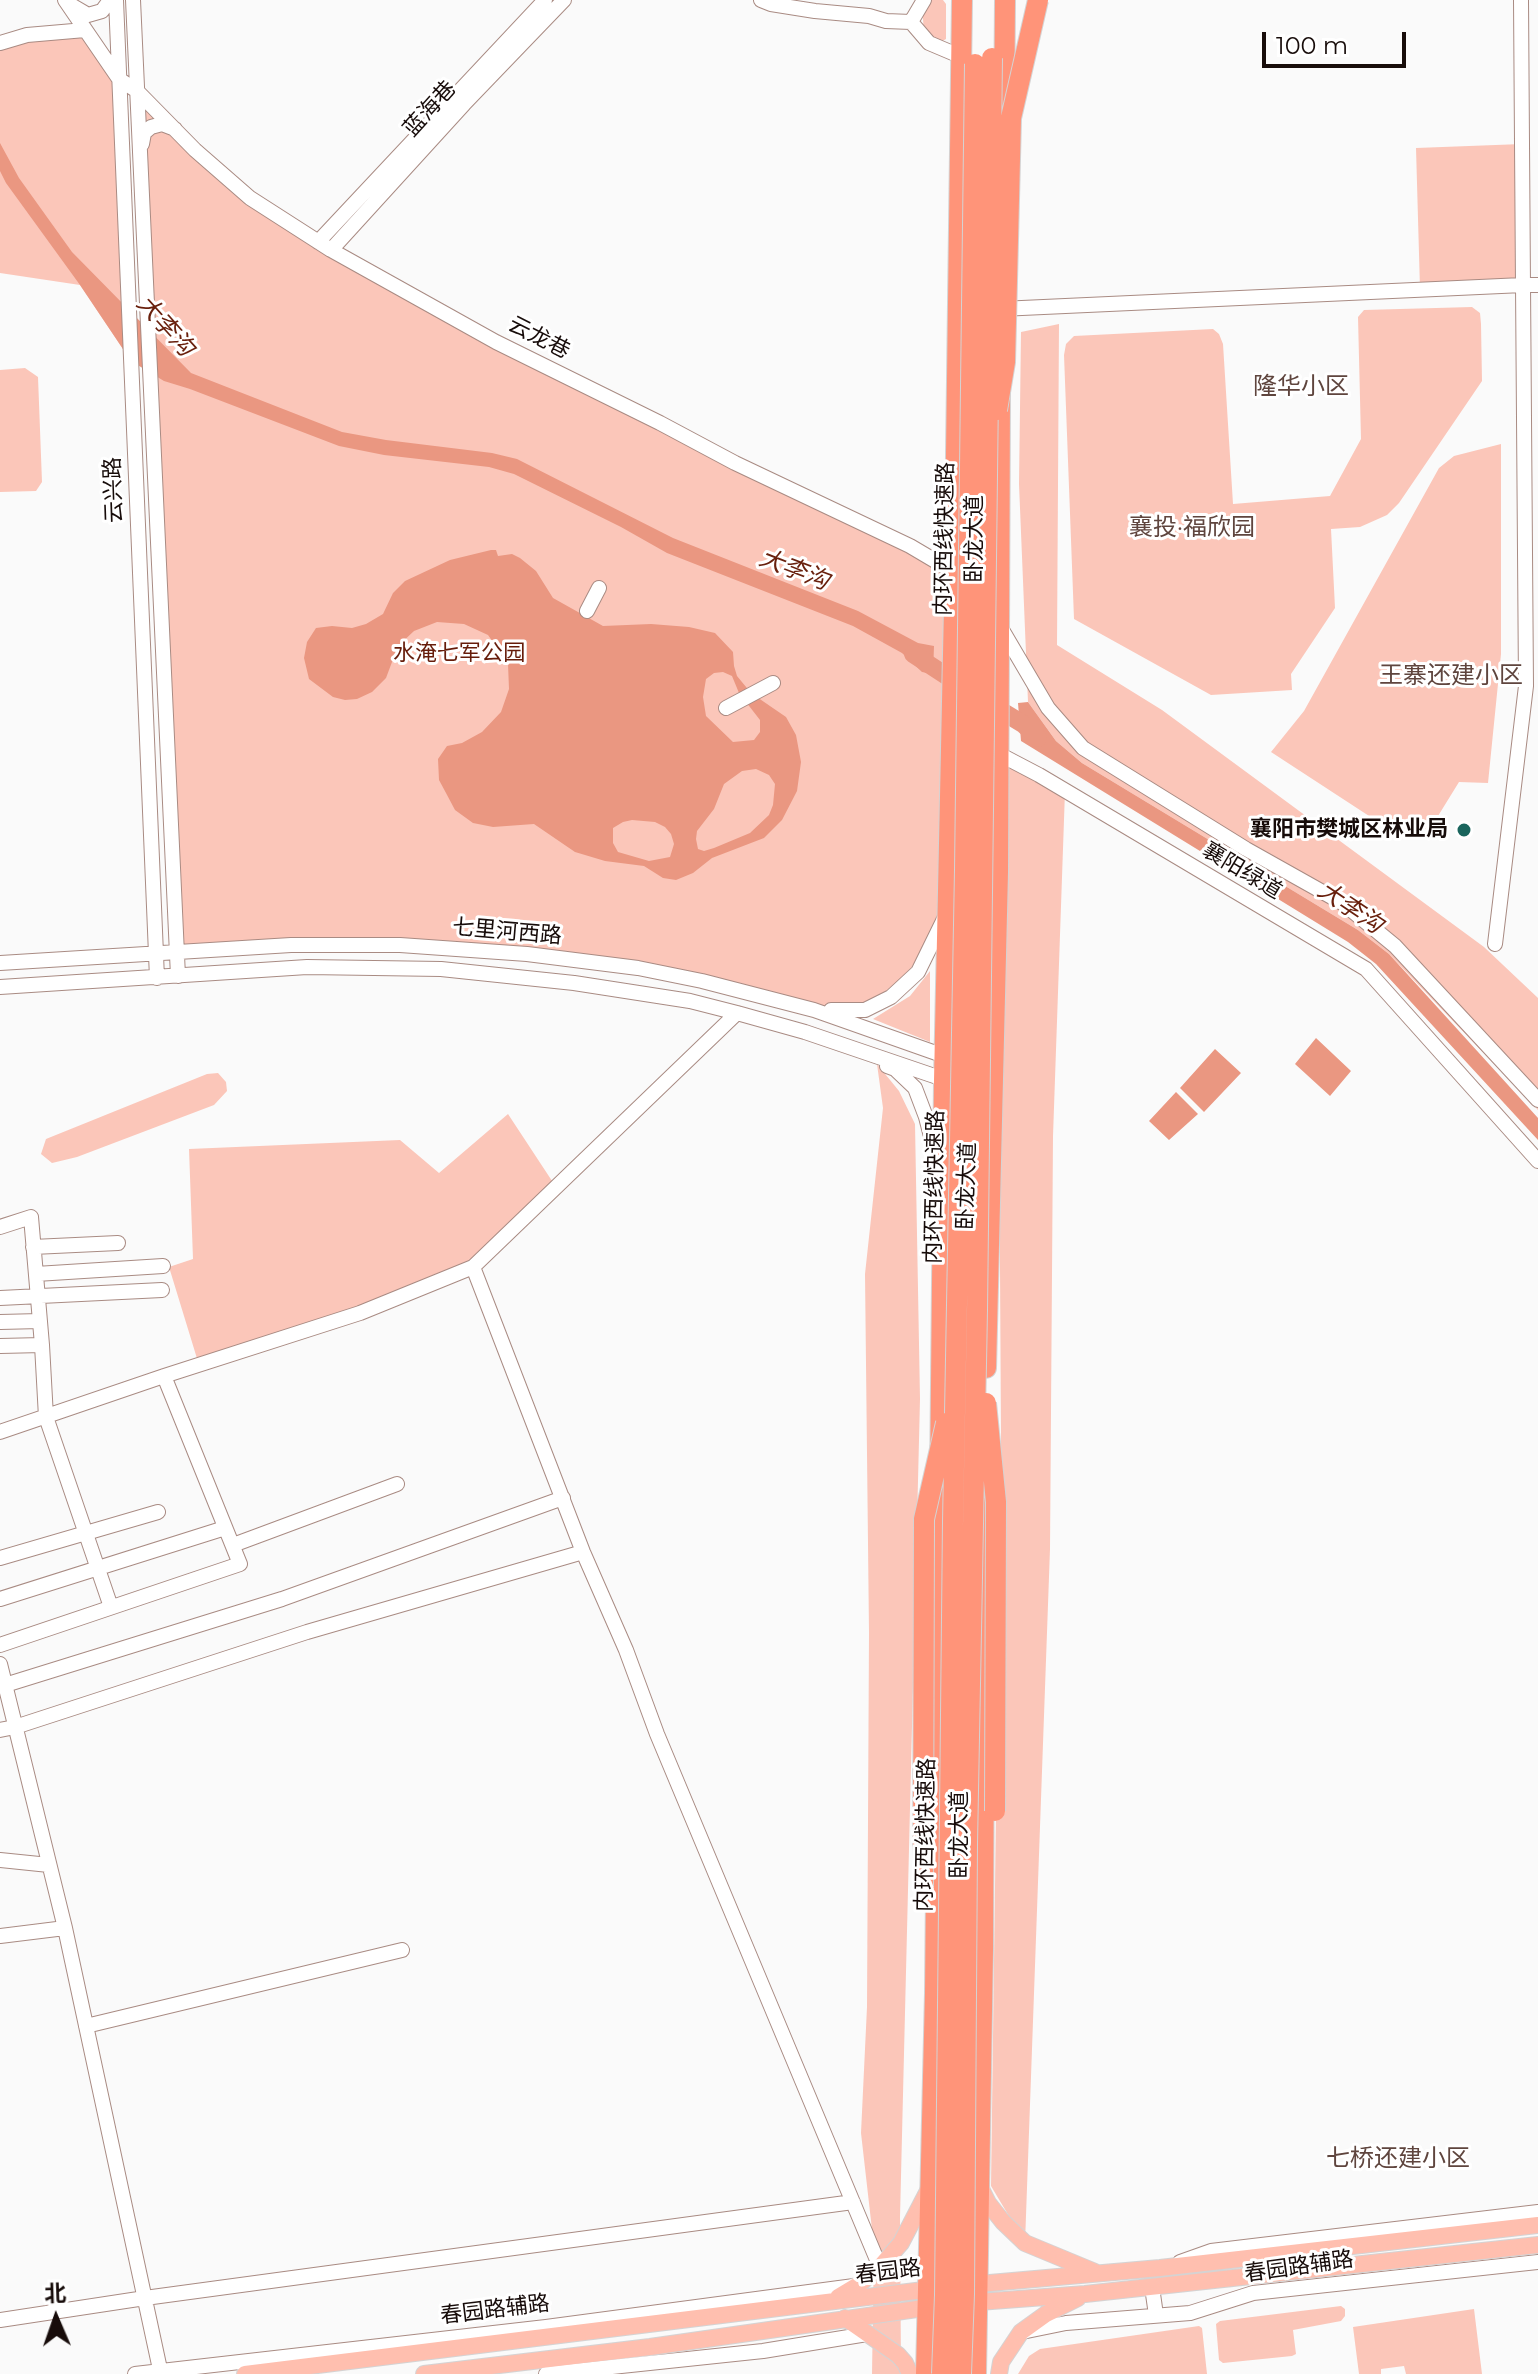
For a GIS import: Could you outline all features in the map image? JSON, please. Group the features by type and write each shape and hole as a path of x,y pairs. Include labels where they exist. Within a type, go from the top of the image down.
{"highway":[{"path":"963,0 961,358 979,473"},
{"name":"卧龙大道","path":"926,2374 935,1993 944,1080 963,0"},
{"name":"内环西线快速路","path":"961,2374 965,2279 967,1844 977,1310 979,473 975,0"},
{"name":"内环西线快速路","path":"942,2374 955,1384 993,0"},
{"name":"卧龙大道","path":"976,2374 983,1950 985,1392 994,1075 1005,0"},
{"path":"979,473 1005,362 1017,0"},
{"path":"1011,118 1038,0"},
{"path":"977,1310 996,1502 995,1811 983,1950"},
{"path":"935,1993 923,1887 924,1519 955,1384"}],"main road":[{"path":"978,2182 988,2203 1025,2243 1097,2273"},
{"path":"831,2301 880,2267 901,2243 932,2184"},
{"name":"春园路","path":"245,2374 831,2301 930,2298 1097,2273 1169,2267 1333,2242 1470,2226 1538,2225"},
{"name":"春园路","path":"979,2292 1085,2294 1470,2261 1538,2245"},
{"path":"999,2374 1001,2362 1021,2332 1046,2314 1085,2294"},
{"name":"春园路","path":"424,2374 650,2347 845,2318 930,2298"},
{"path":"845,2318 898,2355 910,2374"}],"street":[{"path":"66,1 88,15 102,11 113,0"},
{"name":"云兴路","path":"113,0 119,79 157,978"},
{"name":"云兴路","path":"133,0 178,976"},
{"name":"蓝海巷","path":"325,246 545,0"},
{"name":"蓝海巷","path":"325,246 564,0"},
{"path":"761,0 815,11 911,22 929,43 955,54"},
{"path":"911,22 924,0"},
{"path":"1495,944 1526,686 1524,394 1531,285 1521,0"},
{"path":"66,1 119,79"},
{"path":"0,43 27,35 85,30"},
{"name":"云龙巷","path":"119,79 137,91 195,150 250,198 325,246 496,342 735,463 910,546 954,572"},
{"path":"140,153 144,133 151,127 162,124 175,129"},
{"path":"1000,309 1531,285"},
{"path":"1524,394 1538,385"},
{"path":"587,611 599,588"},
{"path":"998,624 1048,708 1083,748 1246,849 1344,904 1395,946 1538,1100"},
{"path":"726,708 773,683"},
{"name":"襄阳绿道","path":"997,745 1052,783 1366,969 1538,1161"},
{"path":"814,1010 865,1010 891,997 918,972 948,912"},
{"name":"七里河西路","path":"0,963 291,945 400,945 527,954 638,968 814,1010 994,1075"},
{"name":"七里河西路","path":"0,987 307,967 441,969 574,983 690,1001 737,1013 993,1096"},
{"path":"0,1432 360,1313 473,1267 737,1013"},
{"path":"843,1045 895,1069 915,1088 926,1117 943,1184"},
{"path":"0,1227 31,1217 46,1417 111,1607"},
{"path":"33,1247 118,1243"},
{"path":"36,1274 163,1266"},
{"path":"473,1267 657,1734 880,2267"},
{"path":"0,1298 162,1290"},
{"path":"0,1322 40,1321"},
{"path":"0,1346 42,1345"},
{"path":"0,1645 240,1564 164,1376"},
{"path":"233,1545 397,1484"},
{"path":"5,1685 282,1599 563,1498"},
{"path":"0,1558 158,1512"},
{"path":"0,1599 225,1528"},
{"path":"0,1730 307,1632 583,1552"},
{"path":"0,1664 65,1928 161,2372"},
{"path":"0,1860 49,1865"},
{"path":"0,1936 65,1928"},
{"path":"86,2026 402,1950"},
{"path":"0,2320 853,2202"},
{"path":"1470,2226 1538,2212"},
{"name":"春园路辅路","path":"1021,2332 1066,2323 1190,2313 1253,2293 1470,2261 1538,2262"},
{"name":"春园路辅路","path":"135,2374 546,2327 858,2285"},
{"path":"1152,2287 1156,2315"},
{"path":"546,2374 763,2351 867,2334"}],"green space":[{"path":"924,0 943,0 946,4 946,39 937,44 924,36"},
{"path":"85,30 119,79 131,361 80,285 0,273 0,43"},
{"name":"水淹七军公园","path":"137,92 195,150 331,250 954,572 948,912 911,968 894,985 856,1007 814,1010 702,981 400,945 177,953"},
{"path":"1522,144 1523,285 1420,289 1416,148"},
{"path":"1472,307 1480,313 1482,381 1399,503 1387,515 1360,527 1331,529 1335,608 1291,674 1292,690 1211,695 1074,619 1064,355 1066,344 1074,336 1213,329 1219,334 1223,344 1233,504 1330,496 1361,439 1358,317 1364,310"},
{"path":"1059,324 1057,645 1162,710 1484,947 1538,998 1538,1110 1389,954 1358,930 1082,763 1056,741 1028,702 1019,484 1021,332"},
{"path":"25,368 38,377 42,482 36,491 0,492 0,370"},
{"path":"1501,444 1501,654 1488,783 1459,782 1430,829 1389,829 1271,752 1304,711 1439,468 1454,456"},
{"path":"997,753 1065,791 1053,1136 1050,1549 1025,2243 991,2186 1001,1438"},
{"path":"930,971 930,1042 873,1019 910,996"},
{"path":"877,1064 899,1091 915,1124 920,1399 900,2217 901,2374 872,2374 874,2247 861,2133 867,2007 869,1633 865,1274 883,1108"},
{"path":"218,1073 226,1082 227,1091 214,1105 77,1157 52,1163 41,1154 46,1139 207,1074"},
{"path":"508,1114 556,1187 473,1267 199,1365 169,1267 193,1259 189,1149 400,1140 439,1173"},
{"path":"1341,2306 1345,2309 1345,2316 1341,2321 1293,2330 1296,2354 1292,2356 1223,2363 1219,2360 1216,2324 1220,2321"},
{"path":"1474,2309 1482,2374 1406,2374 1404,2366 1381,2369 1381,2374 1359,2374 1353,2327"},
{"path":"1202,2328 1207,2374 1018,2374 1029,2356 1040,2349"}],"shaded area":[{"path":"0,143 19,178 72,252 191,373 342,432 517,459 673,538 858,611 918,643 934,646 933,674 922,672 902,653 853,626 667,553 514,474 489,467 384,455 339,446 164,381 131,361 6,183 0,171"},
{"path":"491,550 496,550 498,556 512,554 536,571 553,598 603,626 651,624 715,633 733,652 737,676 751,693 786,717 796,735 801,762 797,791 782,820 764,838 712,858 693,873 676,880 663,878 644,866 605,861 575,852 534,824 493,827 473,823 455,810 439,780 438,759 447,746 462,743 482,732 501,712 509,689 508,664 488,635 464,624 437,622 414,631 398,646 386,678 372,692 357,699 333,697 309,679 304,658 307,642 316,628 352,628 366,624 383,614 393,593 405,581 450,560","holes":["723,672 732,676 739,693 760,720 760,732 754,740 733,742 706,716 703,697 706,679 714,673","756,769 769,775 775,784 769,815 750,833 714,848 698,849 697,831 714,809 724,784 742,771","623,822 655,822 665,827 674,844 670,857 649,861 618,852 613,843 613,828"]},
{"path":"1028,702 1056,741 1082,763 1358,930 1389,954 1538,1118 1538,1140 1376,964 1348,942 1021,741 1018,703"},
{"path":"1316,1038 1351,1071 1330,1096 1295,1064"},
{"path":"1215,1049 1241,1073 1204,1112 1180,1088"},
{"path":"1176,1092 1198,1114 1169,1140 1149,1121"}],"waterway":[{"name":"大李沟","path":"913,654 962,686"},
{"name":"大李沟","path":"990,704 1023,724 1038,738"}],"place":[{"name":"襄阳市樊城区林业局","path":"1464,830"}],"district":[{"name":"隆华小区","path":"1301,387"},
{"name":"襄投·福欣园","path":"1192,528"},
{"name":"王寨还建小区","path":"1451,676"},
{"name":"七桥还建小区","path":"1398,2159"}]}
